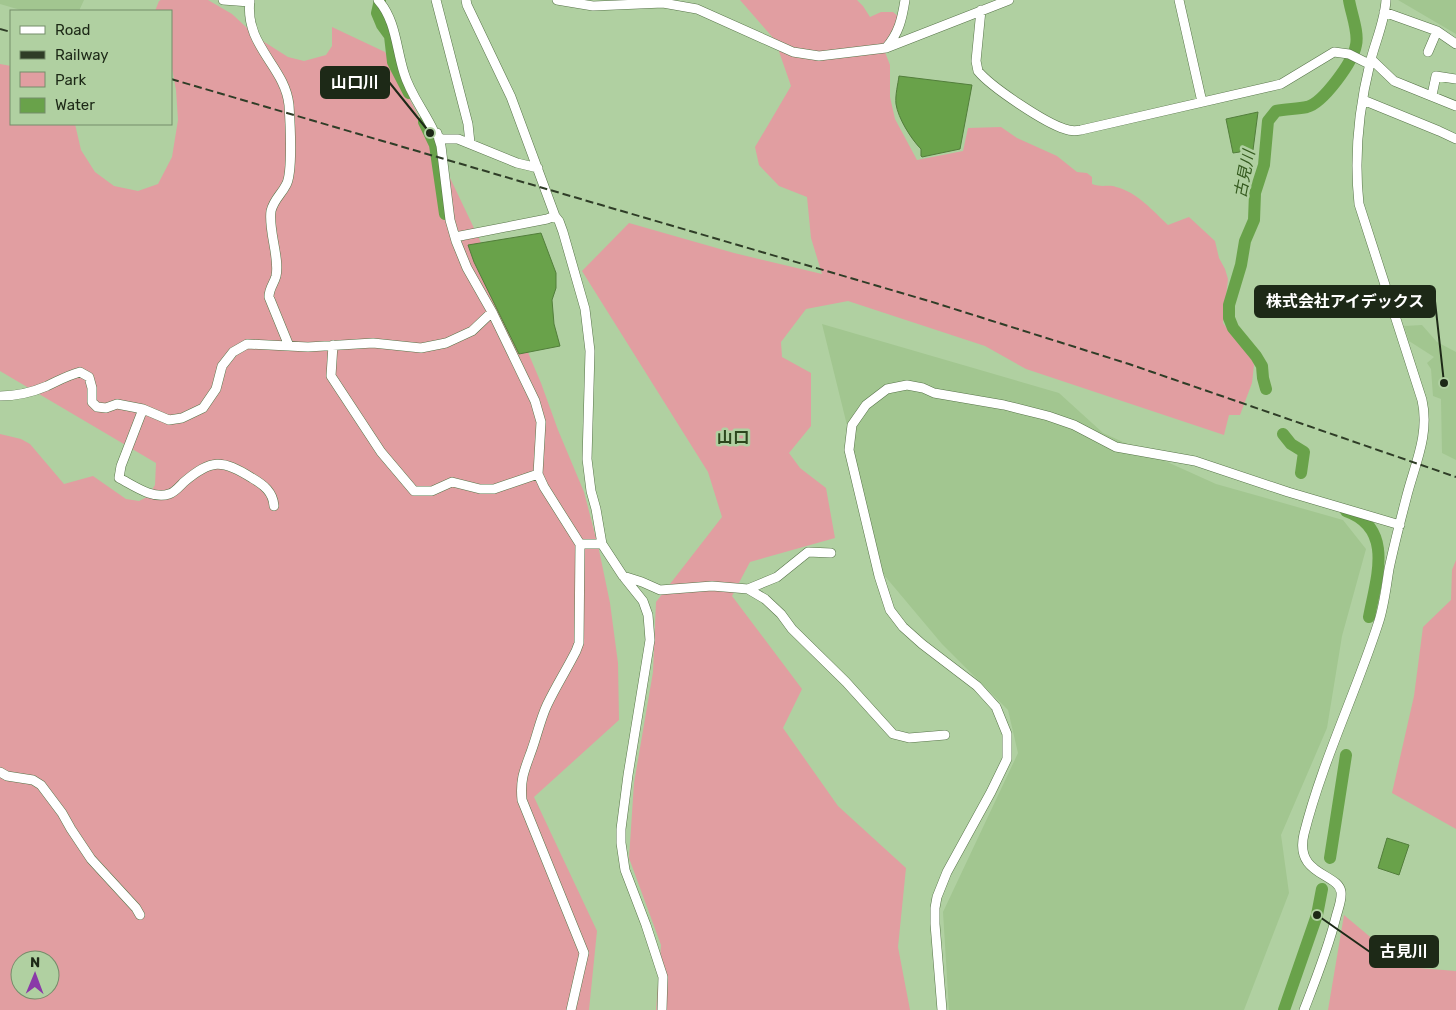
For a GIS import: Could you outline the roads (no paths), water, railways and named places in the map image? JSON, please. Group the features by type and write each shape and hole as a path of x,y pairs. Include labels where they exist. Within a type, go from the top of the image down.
{"street":[{"path":"223,0 250,1 249,16 252,29 263,53 280,79 289,103 290,166 287,184 276,197 271,211 276,276 269,290 269,297 289,346"},
{"path":"436,0 468,124 470,143"},
{"path":"466,0 511,97 555,216 563,232 585,309 590,351 587,459 591,491 602,544 623,576 643,601 648,615 650,640 629,766 621,843 625,870 663,977 662,1010"},
{"path":"557,0 593,6 663,3 696,9 793,52 819,56 886,48 1009,0"},
{"path":"886,48 893,40 899,28 905,0"},
{"path":"1179,0 1202,102"},
{"path":"1304,1010 1329,947 1341,898 1341,890 1338,883 1313,870 1304,854 1304,837 1317,792 1379,622 1411,478 1421,449 1424,426 1424,408 1404,340 1359,204 1356,179 1363,100 1370,62 1386,0"},
{"path":"380,2 397,38 404,74 434,132 441,139 458,139 517,163 538,168"},
{"path":"981,10 976,61 978,71 995,87 1040,117 1065,129 1081,130 1281,84 1330,54 1339,52 1370,62 1394,81 1456,106"},
{"path":"1384,12 1437,31 1456,44"},
{"path":"1428,52 1437,31"},
{"path":"1432,96 1436,76 1456,79"},
{"path":"1363,100 1439,131 1456,140"},
{"path":"437,133 442,156 450,220 455,237 468,268 528,386 541,422 538,474 544,488 580,544 579,643 545,711 524,769 521,784 522,800 584,952 571,1010"},
{"path":"455,237 555,216"},
{"path":"0,396 29,392 46,386 64,376 80,372 89,377 92,388 92,402 97,407 106,408 117,404 143,409 169,420 182,418 203,408 216,389 222,366 233,352 247,344 308,347 373,343 421,348 446,344 472,330 492,312"},
{"path":"333,345 331,376 381,452 414,491 432,491 452,482 480,489 494,489 538,474"},
{"path":"942,1010 935,924 937,896 947,872 992,792 1007,759 1007,734 996,707 977,686 922,644 903,627 890,610 879,576 849,450 852,425 866,405 887,390 907,385 923,388 934,393 1004,405 1048,416 1074,425 1116,446 1195,461 1288,492 1400,525"},
{"path":"143,409 121,466 119,478 156,495 170,494 198,470 213,464 225,464 262,484 273,497 274,506"},
{"path":"580,544 602,544"},
{"path":"748,589 777,577 808,552 831,553"},
{"path":"623,576 660,590 712,586 748,589 765,599 781,614 792,629 840,675 893,734 909,738 945,735"},
{"path":"0,772 7,776 33,780 41,785 62,813 91,859 136,908 140,915"}],"water":[{"path":"899,76 972,85 960,149 921,156 921,149 913,140 897,110 896,97"},
{"path":"1258,112 1253,150 1233,153 1226,119"},
{"path":"541,233 556,273 556,288 552,300 554,324 560,346 519,354 474,262 468,245"},
{"path":"1387,838 1409,845 1399,875 1378,868"}],"waterway":[{"path":"380,0 377,13 382,25 390,36 393,62 409,93"},
{"name":"古見川","path":"1266,389 1262,366 1233,328 1229,318 1229,305 1241,265 1245,241 1254,220 1255,193 1264,165 1268,121 1276,111 1307,107 1314,104 1329,90 1343,71 1354,52 1357,40 1349,0"},
{"path":"424,122 435,145 445,214"},
{"name":"古見川","path":"1283,434 1291,444 1304,452 1301,473"},
{"name":"古見川","path":"1346,511 1361,519 1371,529 1377,542 1378,571 1369,617"},
{"name":"古見川","path":"1330,858 1346,755"},
{"name":"古見川","path":"1284,1010 1317,915 1322,889"}],"railway":[{"path":"0,29 10,32"},
{"path":"172,79 929,301 1129,364 1456,477"}],"place":[{"name":"山口川","path":"430,133"},
{"name":"株式会社アイデックス","path":"1444,383"},
{"name":"古見川","path":"1317,915"}],"district":[{"name":"山口","path":"733,437"}]}
